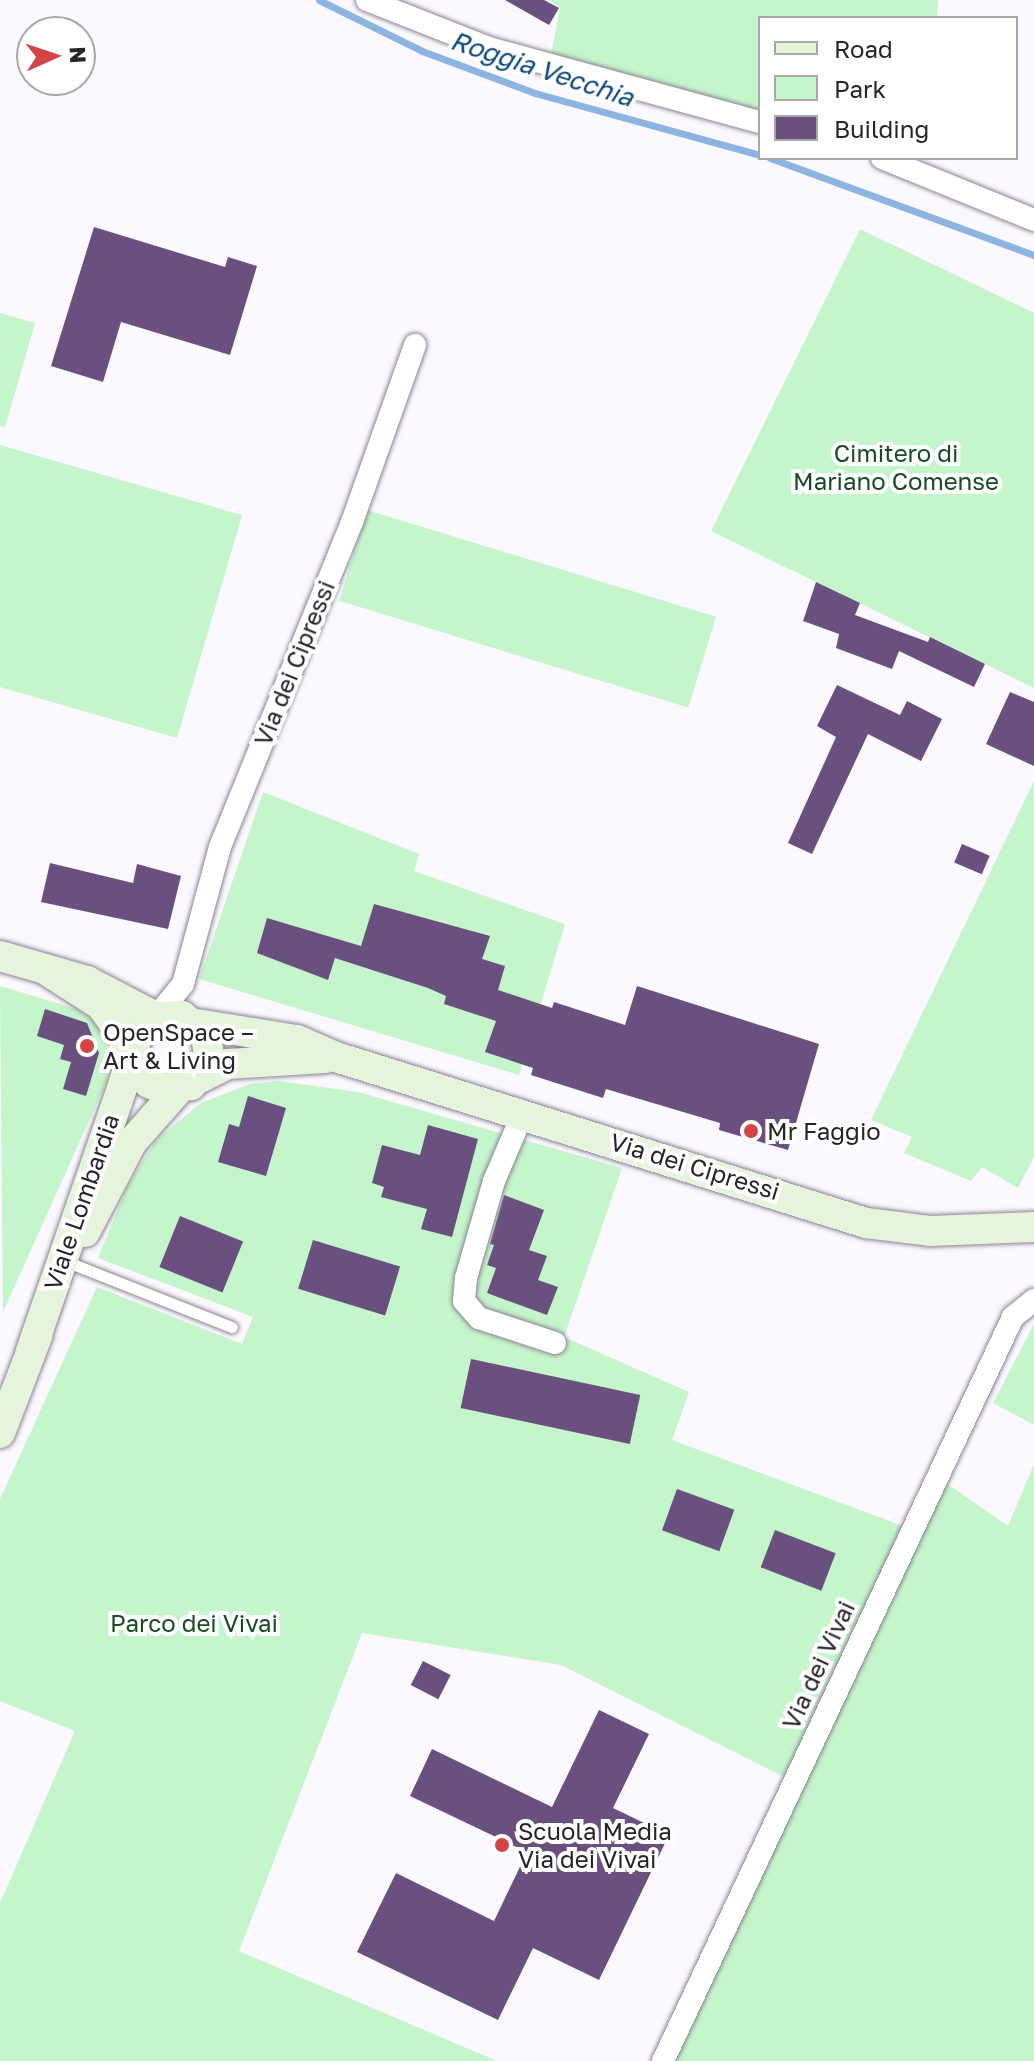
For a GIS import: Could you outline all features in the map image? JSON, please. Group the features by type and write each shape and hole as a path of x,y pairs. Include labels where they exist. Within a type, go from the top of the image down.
{"main road":[{"path":"0,956 87,981 156,1017 193,1022 209,1054 189,1084 149,1083 138,1072 133,1054 101,1005 46,970"},
{"path":"133,1054 143,1027 156,1017"},
{"name":"Via dei Cipressi","path":"193,1022 287,1037 336,1057 825,1206 866,1223 930,1231 1034,1227"},
{"name":"Viale Lombardia","path":"0,1433 133,1054"},
{"name":"Via dei Cipressi","path":"189,1084 227,1064 336,1057"},
{"name":"Viale Lombardia","path":"31,1351 70,1263 132,1142 189,1084"},
{"name":"Via dei Cipressi","path":"825,1206 977,1219 1034,1212"}],"street":[{"path":"367,0 489,48 758,121"},
{"path":"887,160 1034,220"},
{"name":"Via dei Cipressi","path":"156,1017 183,984 220,847 348,531 415,345"},
{"name":"Via dei Cipressi","path":"183,984 193,1022"},
{"path":"523,1113 496,1173 466,1278 464,1301 479,1318 555,1343"},
{"name":"Via dei Vivai","path":"663,2061 1013,1317 1034,1300"}],"lane":[{"name":"Viale Lombardia","path":"70,1263 232,1327"}],"green space":[{"path":"549,0 938,0 937,16 758,16 758,112 551,56 560,8"},
{"name":"Cimitero di Mariano Comense","path":"860,229 1034,313 1034,688 711,531"},
{"path":"0,313 35,323 5,427 0,426"},
{"path":"0,445 242,515 177,738 0,687"},
{"path":"367,510 716,617 688,708 339,601"},
{"path":"1034,781 1034,1157 1018,1188 982,1167 971,1181 904,1153 912,1137 871,1120"},
{"path":"263,792 419,854 414,871 565,924 519,1075 199,979"},
{"path":"0,986 77,1009 93,1020 106,1040 109,1067 107,1081 3,1312"},
{"name":"Parco dei Vivai","path":"278,1081 358,1092 622,1168 564,1337 689,1392 672,1440 903,1526 936,1476 1008,1526 1034,1464 1034,2061 660,2061 792,1781 561,1665 362,1633 239,1951 497,2061 0,2061 0,1903 75,1731 0,1701 0,1499 97,1287 242,1344 253,1317 98,1258 127,1187 156,1140 201,1103 250,1084"},
{"path":"1034,1324 1034,1425 993,1403"}],"building":[{"path":"505,0 544,0 559,8 549,25"},
{"path":"94,227 225,267 228,257 257,266 230,355 121,322 103,382 51,366"},
{"path":"816,582 860,603 855,615 928,642 930,637 985,664 974,687 899,651 892,669 836,648 839,634 803,621"},
{"path":"837,685 900,715 907,701 942,719 921,761 868,734 812,854 788,843 836,737 817,726"},
{"path":"1010,692 1034,702 1034,766 986,744"},
{"path":"962,844 990,856 982,874 954,862"},
{"path":"50,863 133,883 137,864 181,876 168,929 41,902"},
{"path":"374,904 490,936 482,959 505,966 498,990 552,1008 554,1002 625,1025 637,986 819,1044 788,1150 719,1130 720,1123 606,1089 603,1098 531,1075 533,1068 485,1052 496,1021 444,1004 446,996 428,988 335,958 328,980 257,953 267,918 361,946"},
{"path":"45,1009 87,1023 99,1053 86,1096 63,1089 71,1062 60,1059 64,1045 37,1036"},
{"path":"248,1096 286,1108 266,1176 218,1162 229,1124 239,1127"},
{"path":"428,1125 478,1139 452,1237 421,1229 427,1209 381,1197 384,1187 372,1183 382,1145 420,1155"},
{"path":"504,1195 544,1210 529,1250 547,1256 538,1280 558,1287 547,1315 487,1293 496,1268 487,1265 494,1245 490,1244"},
{"path":"180,1216 243,1241 222,1292 159,1267"},
{"path":"313,1240 400,1267 385,1315 298,1289"},
{"path":"471,1359 640,1395 630,1444 461,1408"},
{"path":"677,1489 734,1510 719,1551 662,1530"},
{"path":"775,1530 836,1553 821,1591 761,1567"},
{"path":"423,1661 451,1675 438,1699 411,1685"},
{"path":"599,1710 649,1734 613,1808 669,1835 599,1980 533,1948 498,2020 357,1952 396,1873 494,1921 527,1852 410,1796 432,1749 552,1807"}],"waterway":[{"name":"Roggia Vecchia","path":"319,0 422,51 535,93 758,154"},
{"name":"Roggia Vecchia","path":"775,160 1034,255"}],"place":[{"name":"OpenSpace – Art & Living","path":"87,1046"},
{"name":"Mr Faggio","path":"751,1131"},
{"name":"Scuola Media Via dei Vivai","path":"502,1845"}]}
